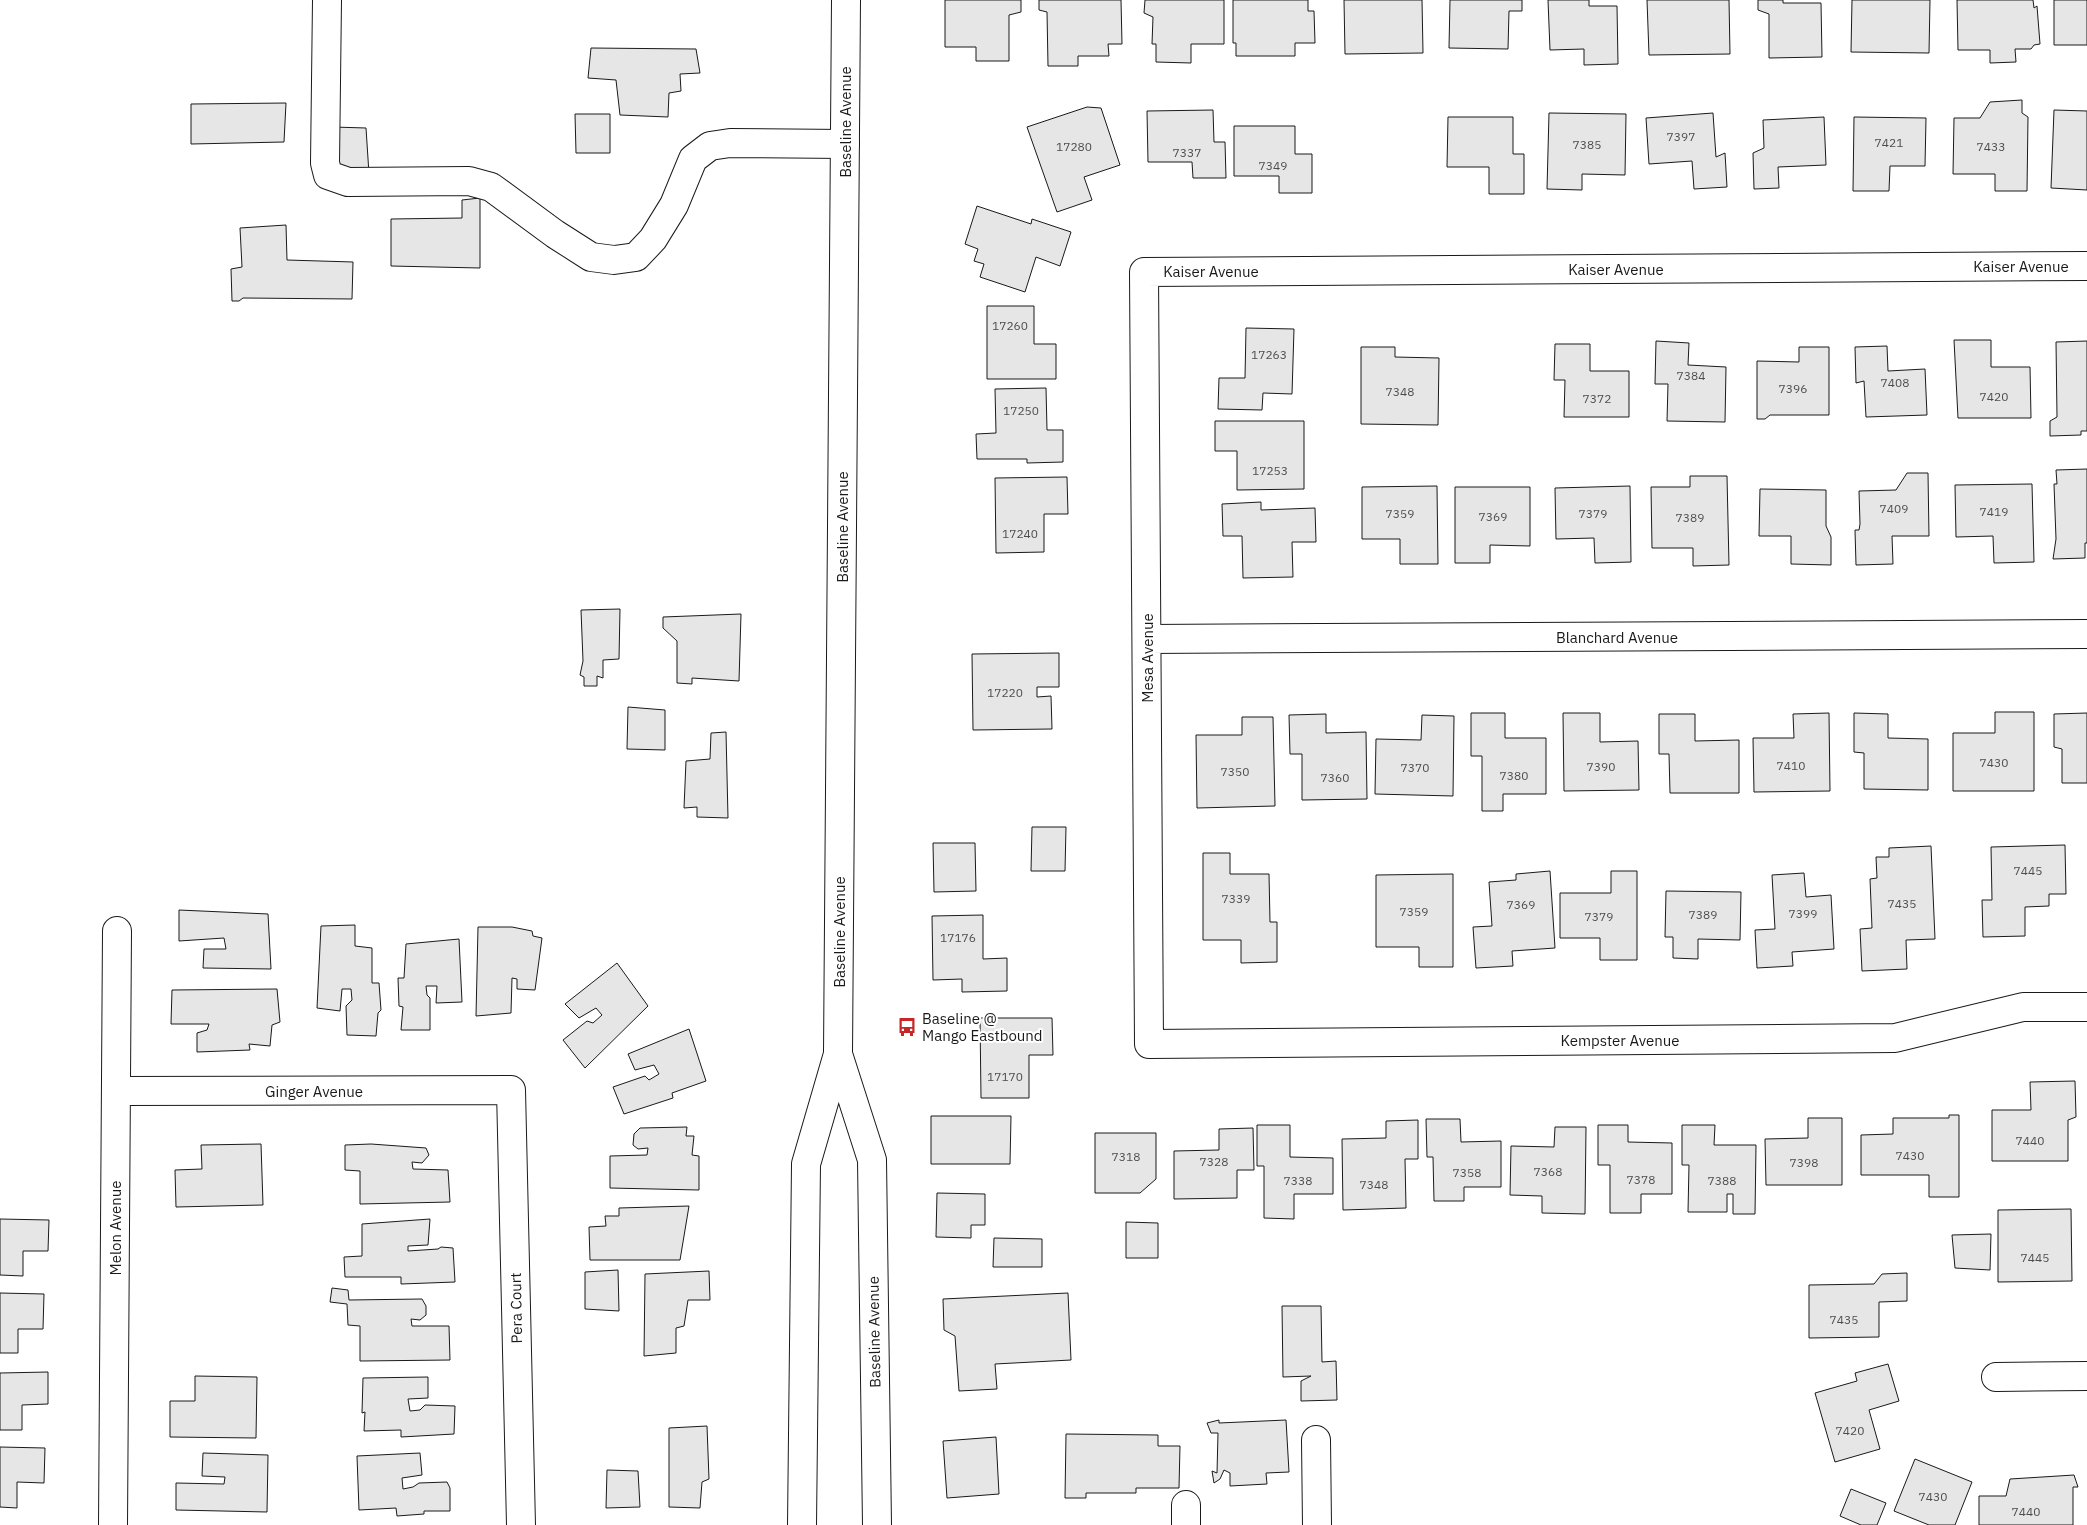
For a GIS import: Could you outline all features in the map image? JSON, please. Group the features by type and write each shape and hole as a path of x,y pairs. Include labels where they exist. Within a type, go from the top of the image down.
{"street":[{"path":"327,0 325,163 328,175 348,182 469,181 491,187 555,234 591,257 614,260 636,257 653,239 674,205 693,160 710,146 730,143 845,144"},
{"name":"Baseline Avenue","path":"802,1525 806,1164 838,1054 846,0"},
{"name":"Kaiser Avenue","path":"1144,272 2087,266"},
{"name":"Mesa Avenue","path":"1144,272 1149,1044"},
{"name":"Blanchard Avenue","path":"1147,639 2087,634"},
{"name":"Melon Avenue","path":"113,1525 117,931"},
{"name":"Kempster Avenue","path":"1149,1044 1895,1038 2023,1007 2087,1007"},
{"name":"Baseline Avenue","path":"838,1054 872,1160 877,1525"},
{"name":"Ginger Avenue","path":"116,1091 511,1090"},
{"name":"Pera Court","path":"511,1090 522,1525"},
{"path":"1996,1377 2087,1376"},
{"path":"1316,1440 1317,1525"}],"building":[{"path":"945,0 1021,0 1021,12 1009,15 1009,61 976,61 976,47 945,47"},
{"path":"1039,0 1121,0 1122,44 1108,44 1109,56 1078,56 1078,66 1048,66 1047,12 1039,10"},
{"path":"1145,0 1224,0 1224,44 1191,44 1191,63 1156,62 1156,44 1152,44 1153,17 1144,13"},
{"path":"1233,0 1308,0 1308,11 1314,11 1315,43 1295,43 1295,56 1236,56 1236,43 1233,43"},
{"path":"1344,0 1422,0 1423,53 1345,54"},
{"path":"1450,0 1522,0 1522,11 1509,11 1508,49 1449,48"},
{"path":"1548,0 1589,0 1589,6 1617,6 1618,64 1584,65 1584,49 1550,50"},
{"path":"1647,0 1729,0 1730,54 1649,55"},
{"path":"1758,0 1783,0 1783,3 1821,3 1822,57 1769,58 1769,14 1758,10"},
{"path":"1852,0 1930,0 1929,53 1851,52"},
{"path":"1957,0 2033,0 2034,8 2037,6 2040,44 2034,45 2031,49 2015,49 2016,62 1990,63 1990,50 1958,50"},
{"path":"2054,0 2087,0 2087,45 2054,45"},
{"path":"591,48 696,49 700,73 680,74 681,91 669,93 668,117 620,115 616,80 588,78"},
{"path":"2022,100 2022,113 2028,117 2027,191 1995,191 1995,174 1953,174 1954,118 1980,118 1990,102"},
{"path":"286,103 284,142 191,144 191,104"},
{"path":"1087,107 1101,108 1120,165 1084,177 1092,200 1057,212 1027,127"},
{"path":"1213,110 1214,142 1225,142 1226,178 1193,178 1192,162 1148,162 1147,111"},
{"path":"2054,110 2087,111 2087,190 2051,188"},
{"path":"1549,113 1626,114 1625,175 1582,174 1582,190 1547,189"},
{"path":"1713,113 1716,157 1725,153 1727,187 1694,189 1692,161 1649,164 1646,118"},
{"path":"575,114 610,114 610,153 576,153"},
{"path":"1448,117 1513,117 1513,154 1524,154 1524,194 1489,194 1489,167 1447,167"},
{"path":"1824,117 1826,165 1778,167 1779,188 1754,189 1753,153 1764,148 1763,120"},
{"path":"1854,117 1926,118 1925,166 1890,166 1889,191 1853,191"},
{"path":"1234,126 1295,126 1295,154 1312,154 1312,193 1279,193 1279,176 1234,176"},
{"path":"333,127 366,128 369,174 328,175"},
{"path":"480,198 480,268 391,266 391,219 462,218 462,200"},
{"path":"977,206 1031,224 1032,219 1071,232 1060,266 1036,257 1025,292 980,277 984,264 974,261 978,249 965,244"},
{"path":"286,225 287,260 353,262 352,299 243,298 239,301 232,301 231,269 242,267 240,228"},
{"path":"987,306 1034,306 1034,344 1056,344 1056,379 987,379"},
{"path":"1246,328 1294,329 1292,394 1263,393 1262,410 1218,409 1219,378 1245,378"},
{"path":"1954,340 1991,340 1991,367 2030,367 2031,418 1958,418"},
{"path":"1656,341 1689,343 1688,365 1726,367 1725,422 1667,421 1668,384 1655,384"},
{"path":"2087,341 2087,431 2081,431 2081,435 2050,436 2050,421 2057,417 2056,342"},
{"path":"1555,344 1590,344 1590,371 1629,371 1629,417 1564,417 1565,380 1554,380"},
{"path":"1887,346 1888,371 1925,369 1927,415 1866,417 1864,381 1856,383 1855,347"},
{"path":"1361,347 1395,347 1395,357 1439,358 1438,425 1361,424"},
{"path":"1799,347 1829,347 1829,415 1770,415 1765,419 1757,419 1757,361 1799,362"},
{"path":"1046,388 1047,430 1063,430 1063,462 1027,463 1027,459 977,459 976,434 996,433 995,389"},
{"path":"1215,421 1304,421 1304,489 1237,490 1237,451 1215,451"},
{"path":"2087,469 2087,543 2085,543 2085,558 2053,559 2056,539 2054,484 2057,484 2056,470"},
{"path":"1907,473 1928,473 1929,536 1892,536 1893,564 1856,565 1855,530 1859,530 1860,524 1859,491 1896,490"},
{"path":"1690,476 1727,476 1729,565 1693,566 1693,548 1652,548 1651,487 1690,487"},
{"path":"1067,477 1068,514 1044,514 1044,552 996,553 995,478"},
{"path":"2032,484 2034,562 1994,563 1993,536 1956,537 1955,485"},
{"path":"1437,486 1438,564 1400,564 1400,539 1362,539 1362,487"},
{"path":"1630,486 1631,562 1595,563 1594,538 1556,539 1555,488"},
{"path":"1455,487 1530,487 1530,546 1490,545 1490,563 1455,563"},
{"path":"1760,489 1826,490 1826,526 1831,537 1831,565 1791,564 1791,536 1759,536"},
{"path":"1261,502 1261,510 1315,508 1316,542 1292,542 1293,577 1243,578 1242,536 1223,536 1222,504"},
{"path":"620,609 619,659 603,660 603,678 597,676 597,686 584,686 584,677 580,675 583,661 581,610"},
{"path":"741,614 739,681 692,678 692,684 677,683 677,641 663,628 663,617"},
{"path":"1059,653 1059,687 1037,687 1037,697 1051,696 1052,729 973,730 972,654"},
{"path":"628,707 665,710 665,750 627,749"},
{"path":"1995,712 2034,712 2034,791 1953,791 1953,733 1995,733"},
{"path":"1471,713 1505,713 1505,738 1546,738 1546,794 1503,794 1503,811 1482,811 1482,756 1471,756"},
{"path":"1563,713 1600,713 1600,742 1638,741 1639,790 1564,791"},
{"path":"1829,713 1830,791 1754,792 1753,738 1794,738 1793,714"},
{"path":"1854,713 1888,714 1888,738 1928,739 1928,790 1864,789 1864,753 1854,752"},
{"path":"2087,713 2087,783 2062,783 2062,749 2054,747 2054,714"},
{"path":"1326,714 1326,733 1366,732 1367,799 1302,800 1302,754 1290,754 1289,715"},
{"path":"1659,714 1695,714 1695,741 1739,740 1739,793 1670,793 1669,754 1659,754"},
{"path":"1422,715 1454,716 1453,796 1375,794 1376,739 1421,740"},
{"path":"1242,717 1273,717 1275,806 1197,808 1196,735 1242,735"},
{"path":"726,732 728,818 697,817 697,807 684,808 686,761 710,759 711,733"},
{"path":"1032,827 1066,827 1065,871 1031,871"},
{"path":"933,843 975,843 976,891 934,892"},
{"path":"2065,845 2066,894 2049,894 2049,906 2025,907 2025,936 1983,937 1982,900 1992,900 1991,847"},
{"path":"1931,846 1935,939 1906,940 1907,969 1862,971 1860,929 1872,928 1870,879 1877,878 1876,857 1889,857 1889,848"},
{"path":"1203,853 1230,853 1230,874 1269,874 1270,922 1277,922 1277,962 1241,963 1241,940 1203,940"},
{"path":"1550,871 1555,948 1512,951 1513,966 1476,968 1473,927 1492,926 1489,882 1516,880 1516,874"},
{"path":"1611,871 1637,871 1637,960 1600,960 1600,938 1560,938 1560,893 1611,893"},
{"path":"1804,873 1806,897 1831,895 1834,949 1792,952 1793,966 1757,968 1755,930 1775,929 1772,875"},
{"path":"1453,874 1453,967 1419,967 1419,947 1376,947 1376,875"},
{"path":"1666,891 1741,892 1740,940 1698,939 1698,959 1673,958 1673,937 1665,937"},
{"path":"179,910 268,914 271,969 203,968 204,949 226,949 224,938 179,941"},
{"path":"983,915 983,959 1007,958 1007,991 962,992 962,979 933,980 932,916"},
{"path":"355,925 355,946 372,948 372,983 379,983 381,1010 378,1013 376,1036 347,1035 346,1006 352,1000 351,989 342,989 340,1011 317,1008 321,926"},
{"path":"478,927 512,927 532,931 533,936 542,938 535,990 517,989 517,979 512,978 511,1013 476,1016"},
{"path":"459,939 462,1002 436,1003 437,986 426,986 427,995 430,998 430,1030 401,1030 403,1007 399,1006 398,978 404,978 406,944"},
{"path":"617,963 648,1006 585,1068 563,1040 587,1021 593,1023 602,1015 596,1008 579,1018 565,1004"},
{"path":"277,989 280,1022 272,1025 270,1046 249,1044 250,1050 197,1052 197,1033 207,1030 209,1024 171,1024 172,990"},
{"path":"980,1018 1052,1018 1053,1055 1029,1055 1029,1098 981,1098"},
{"path":"689,1029 706,1081 672,1093 673,1098 624,1114 613,1087 645,1076 649,1080 659,1074 654,1065 635,1070 628,1054"},
{"path":"2075,1081 2076,1117 2068,1120 2068,1161 1992,1161 1992,1110 2031,1110 2030,1082"},
{"path":"1949,1115 1959,1115 1959,1197 1929,1197 1929,1175 1861,1175 1861,1135 1893,1134 1893,1118 1949,1118"},
{"path":"931,1116 1011,1116 1010,1164 931,1164"},
{"path":"1808,1118 1842,1118 1842,1185 1766,1185 1765,1139 1808,1138"},
{"path":"1426,1119 1460,1119 1461,1142 1501,1141 1501,1187 1464,1187 1464,1201 1434,1201 1433,1157 1427,1157"},
{"path":"1418,1120 1418,1159 1405,1159 1406,1208 1343,1210 1342,1139 1386,1138 1386,1121"},
{"path":"1257,1125 1290,1125 1290,1157 1333,1158 1333,1194 1294,1194 1294,1219 1264,1218 1264,1166 1257,1166"},
{"path":"1598,1125 1628,1125 1628,1142 1672,1143 1672,1194 1641,1194 1641,1213 1610,1213 1610,1165 1598,1165"},
{"path":"1682,1125 1715,1125 1714,1145 1756,1145 1755,1214 1733,1214 1733,1194 1727,1194 1727,1212 1688,1212 1689,1165 1682,1165"},
{"path":"687,1127 686,1136 694,1136 692,1155 699,1156 699,1190 610,1188 610,1156 647,1155 648,1148 638,1149 633,1145 634,1134 640,1128"},
{"path":"1555,1127 1586,1127 1585,1214 1542,1213 1542,1196 1510,1195 1511,1146 1554,1147"},
{"path":"1253,1128 1254,1170 1237,1170 1237,1198 1174,1199 1174,1151 1219,1150 1219,1129"},
{"path":"1095,1133 1156,1133 1156,1179 1140,1193 1095,1193"},
{"path":"261,1144 263,1205 176,1207 175,1170 202,1169 201,1145"},
{"path":"371,1144 426,1148 429,1155 422,1163 412,1162 413,1169 448,1170 450,1202 360,1204 360,1171 345,1170 345,1145"},
{"path":"937,1193 985,1194 985,1225 971,1225 971,1238 936,1237"},
{"path":"689,1206 680,1260 590,1260 589,1227 606,1226 605,1216 619,1216 619,1208"},
{"path":"2071,1209 2072,1281 1998,1282 1998,1210"},
{"path":"0,1219 49,1220 48,1251 23,1251 23,1276 0,1275"},
{"path":"430,1219 428,1245 408,1246 408,1251 438,1249 441,1247 453,1248 455,1282 401,1284 401,1277 345,1277 344,1257 362,1256 362,1224"},
{"path":"1126,1222 1158,1223 1158,1258 1126,1258"},
{"path":"1991,1234 1990,1270 1955,1268 1952,1235"},
{"path":"994,1238 1042,1239 1042,1267 993,1267"},
{"path":"618,1270 619,1311 585,1309 585,1272"},
{"path":"709,1271 710,1300 688,1300 684,1326 676,1328 676,1353 644,1356 645,1274"},
{"path":"1907,1273 1907,1301 1879,1302 1879,1337 1809,1338 1809,1285 1874,1284 1882,1274"},
{"path":"332,1288 348,1290 349,1300 422,1299 426,1306 426,1315 420,1320 411,1319 412,1326 449,1326 450,1360 360,1361 360,1326 348,1325 347,1304 330,1302"},
{"path":"0,1293 44,1294 43,1329 18,1329 18,1353 0,1353"},
{"path":"1068,1293 1071,1360 995,1364 997,1389 959,1391 955,1336 944,1330 943,1299"},
{"path":"1282,1306 1321,1306 1322,1362 1336,1361 1337,1400 1301,1401 1301,1381 1311,1376 1283,1377"},
{"path":"1888,1364 1899,1401 1869,1410 1880,1449 1835,1462 1815,1393 1857,1381 1855,1373"},
{"path":"48,1372 48,1404 22,1405 22,1430 0,1430 0,1373"},
{"path":"195,1376 257,1377 256,1438 170,1437 170,1401 195,1401"},
{"path":"428,1377 428,1398 408,1399 410,1411 420,1410 425,1405 455,1406 454,1434 401,1437 401,1430 364,1431 365,1412 362,1413 363,1378"},
{"path":"1219,1420 1219,1423 1286,1420 1289,1472 1266,1473 1267,1484 1230,1486 1230,1473 1224,1470 1220,1479 1214,1483 1212,1471 1217,1473 1218,1433 1211,1433 1207,1423"},
{"path":"707,1426 709,1479 702,1482 700,1508 669,1507 669,1428"},
{"path":"1066,1434 1158,1435 1158,1446 1180,1446 1179,1488 1136,1488 1136,1493 1086,1493 1086,1498 1065,1498"},
{"path":"996,1437 999,1494 947,1498 943,1441"},
{"path":"0,1447 45,1448 44,1483 17,1482 17,1508 0,1507"},
{"path":"203,1453 268,1455 267,1512 176,1510 176,1483 224,1484 225,1477 202,1476"},
{"path":"420,1453 422,1475 402,1478 403,1489 413,1487 419,1483 447,1482 450,1488 450,1511 424,1511 424,1514 397,1516 396,1508 359,1510 357,1456"},
{"path":"1915,1459 1972,1482 1955,1525 1929,1525 1894,1511"},
{"path":"607,1470 638,1471 640,1507 606,1508"},
{"path":"2074,1475 2078,1487 2073,1487 2073,1525 1979,1525 1979,1496 2006,1496 2010,1479"},
{"path":"1851,1489 1886,1503 1877,1525 1861,1525 1840,1516"}],"place":[{"name":"Baseline @ Mango Eastbound","path":"907,1027"}]}
